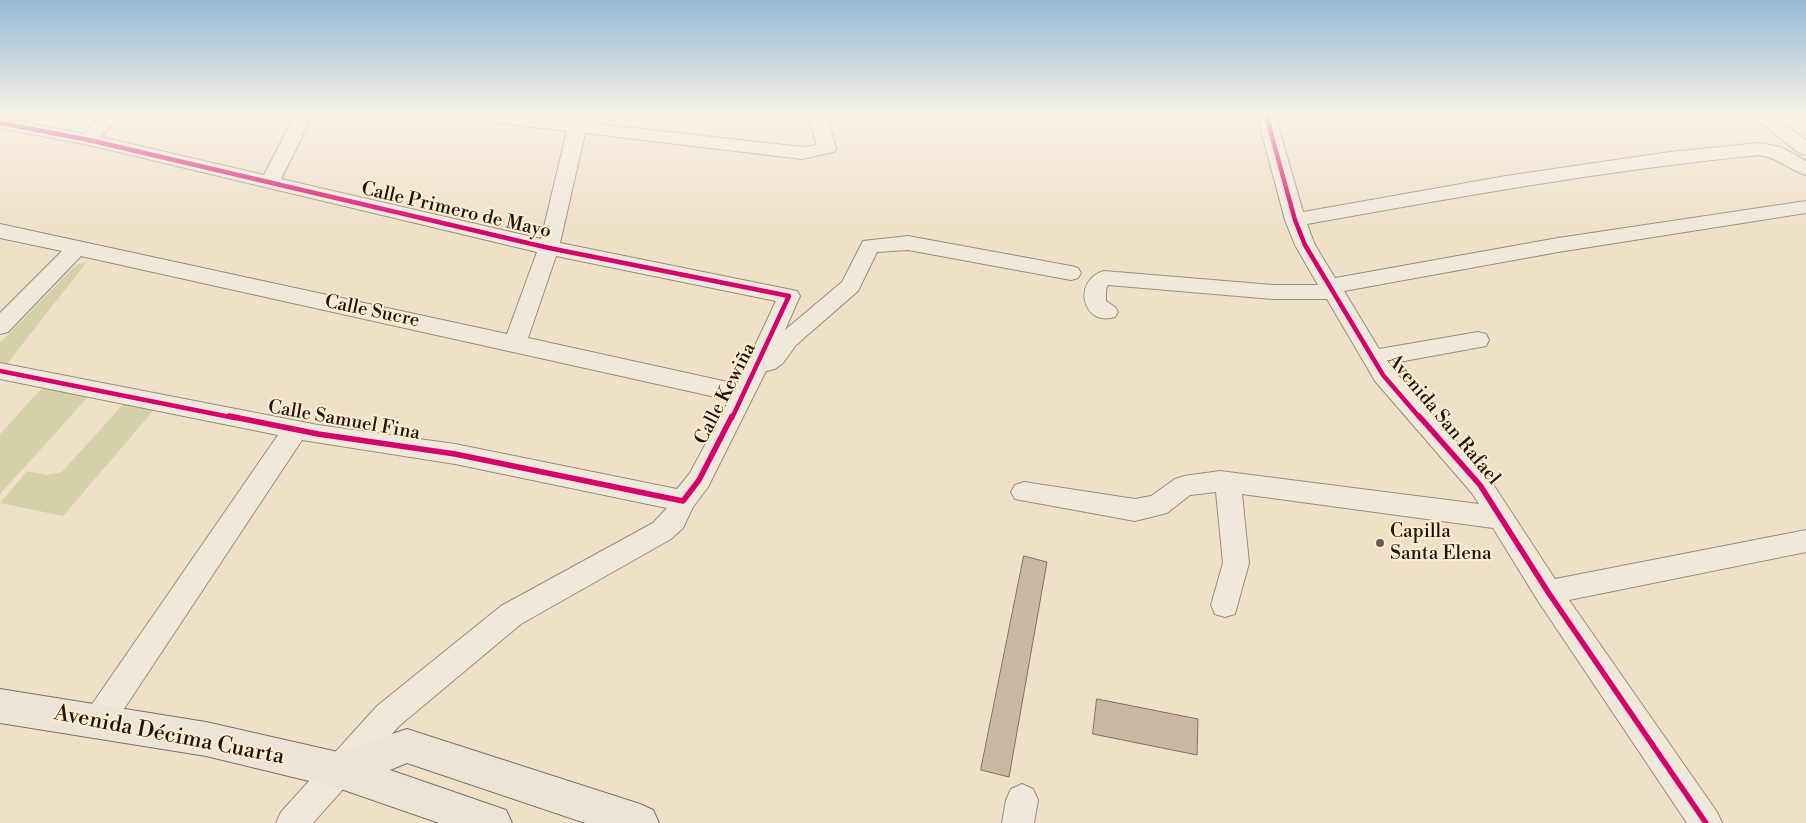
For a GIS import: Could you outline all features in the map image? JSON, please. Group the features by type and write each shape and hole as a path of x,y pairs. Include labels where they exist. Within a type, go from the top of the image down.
{"main road":[{"name":"Avenida Décima Cuarta","path":"0,706 206,740 338,770 493,823"},
{"path":"338,770 407,746 640,823"}],"street":[{"name":"Calle Primero de Mayo","path":"145,153 550,248 789,296"},
{"path":"270,183 285,153"},
{"path":"515,343 550,248 572,153"},
{"name":"Avenida San Rafael","path":"1277,153 1304,245 1383,375 1480,485 1548,592 1706,823"},
{"path":"1295,220 1506,182 1670,158 1715,153"},
{"path":"1778,153 1806,169"},
{"path":"1106,312 1096,305 1095,298 1095,289 1098,281 1104,278 1130,278 1273,292 1332,289 1558,245 1806,207"},
{"name":"Calle Sucre","path":"0,231 744,394"},
{"path":"755,371 775,357 788,339 851,286 870,246 908,243 1071,273"},
{"path":"0,326 76,248"},
{"name":"Calle Kewiña","path":"292,823 388,716 511,615 662,531 674,520 683,501 699,480 744,394 789,296"},
{"path":"1373,358 1478,340"},
{"name":"Calle Samuel Fina","path":"0,371 296,429 455,454 683,501"},
{"path":"97,722 296,429"},
{"path":"1024,492 1135,510 1158,506 1184,486 1220,481 1501,518"},
{"path":"1225,605 1236,563 1228,482"},
{"path":"1548,592 1806,541"}],"shaded area":[{"path":"86,263 6,365 0,362 0,343 71,270 78,264"},
{"path":"43,387 89,396 0,494 0,434"},
{"path":"123,404 154,410 63,516 0,503 27,471 47,475 62,472"}],"building":[{"path":"1024,556 1047,562 1009,777 981,770"},
{"path":"1097,699 1198,719 1197,755 1093,734"}],"cycle path":[{"path":"0,371 318,434 455,454 683,501 699,480 744,394 789,296 549,248 146,153"},
{"path":"1277,153 1295,220 1305,245 1383,375 1480,485 1548,592 1706,823"}],"place":[{"name":"Capilla Santa Elena","path":"1380,543"}]}
